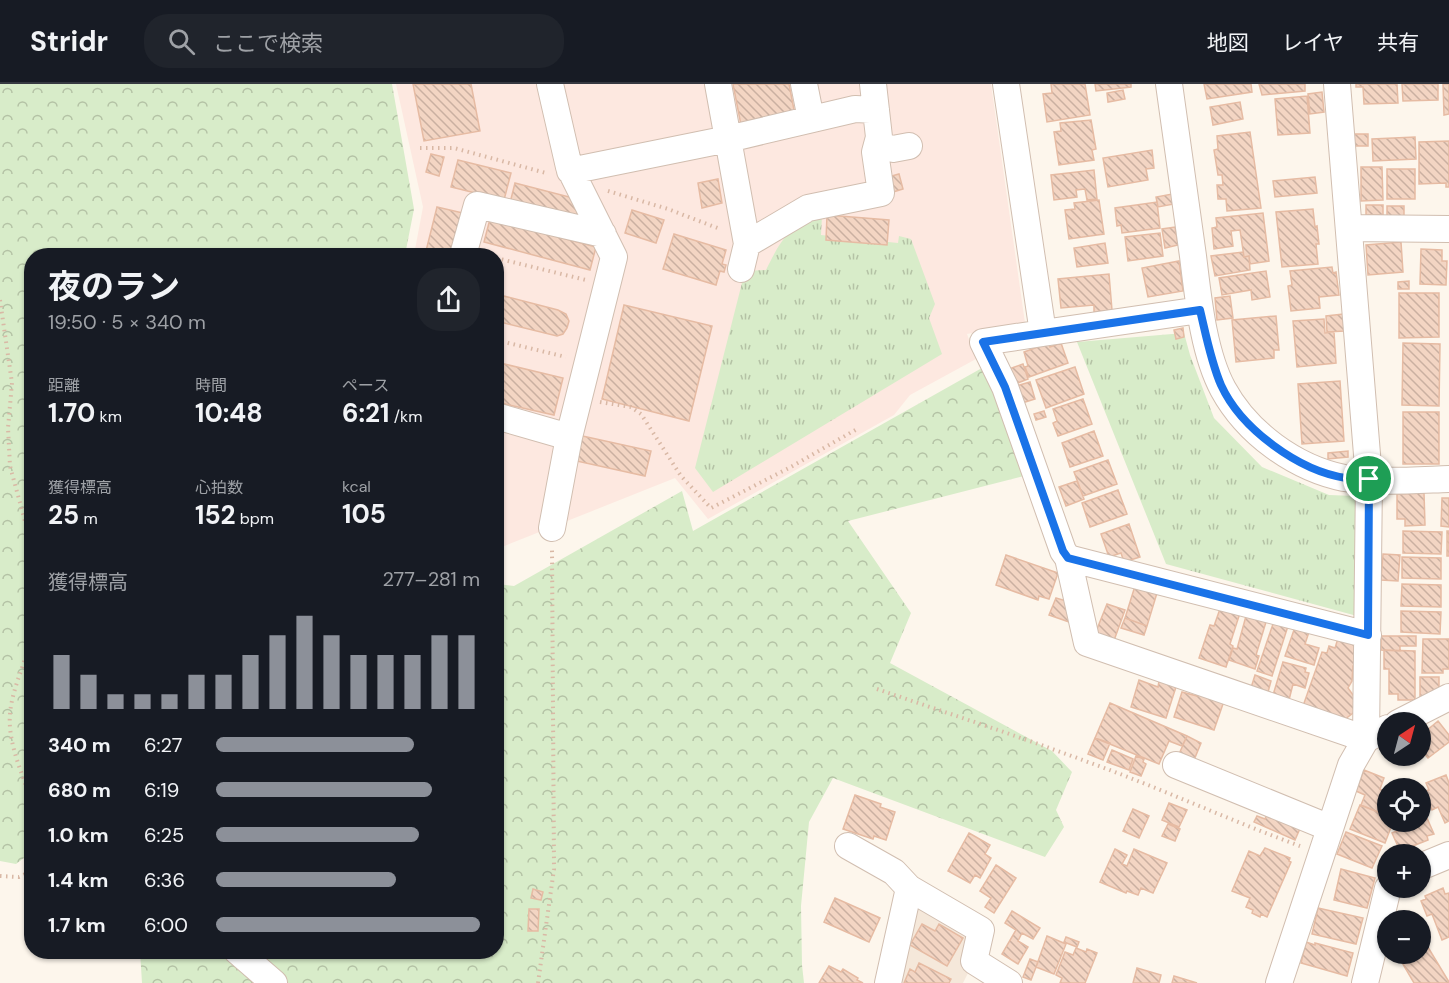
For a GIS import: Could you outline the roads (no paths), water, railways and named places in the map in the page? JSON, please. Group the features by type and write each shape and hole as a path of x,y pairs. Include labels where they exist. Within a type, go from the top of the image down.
{"street":[{"path":"550,84 570,171 614,257 569,437 552,528"},
{"path":"718,84 747,244 741,269"},
{"path":"804,84 811,119"},
{"path":"747,244 808,208 881,193 875,153 879,137 873,84"},
{"path":"1006,84 1043,333"},
{"path":"1169,84 1200,310 1214,364 1222,387 1233,406 1266,440 1319,471 1346,478 1449,479"},
{"path":"1280,983 1351,765 1377,733 1368,635 1369,479 1337,84"},
{"path":"570,171 728,139 855,109 876,110"},
{"path":"877,145 893,148 909,146"},
{"path":"466,248 477,205 603,234"},
{"path":"1348,228 1449,229"},
{"path":"1200,310 983,342 1005,387 1063,551 1068,558 1087,643 1377,733"},
{"path":"504,418 569,437"},
{"path":"1068,558 1368,635"},
{"path":"1420,712 1449,697"},
{"path":"1176,765 1330,828"},
{"path":"848,846 894,872 909,888 981,930 974,961 1010,983"},
{"path":"1431,862 1449,855"},
{"path":"888,983 909,888"},
{"path":"1365,983 1386,898"},
{"path":"246,959 274,983"}]}
